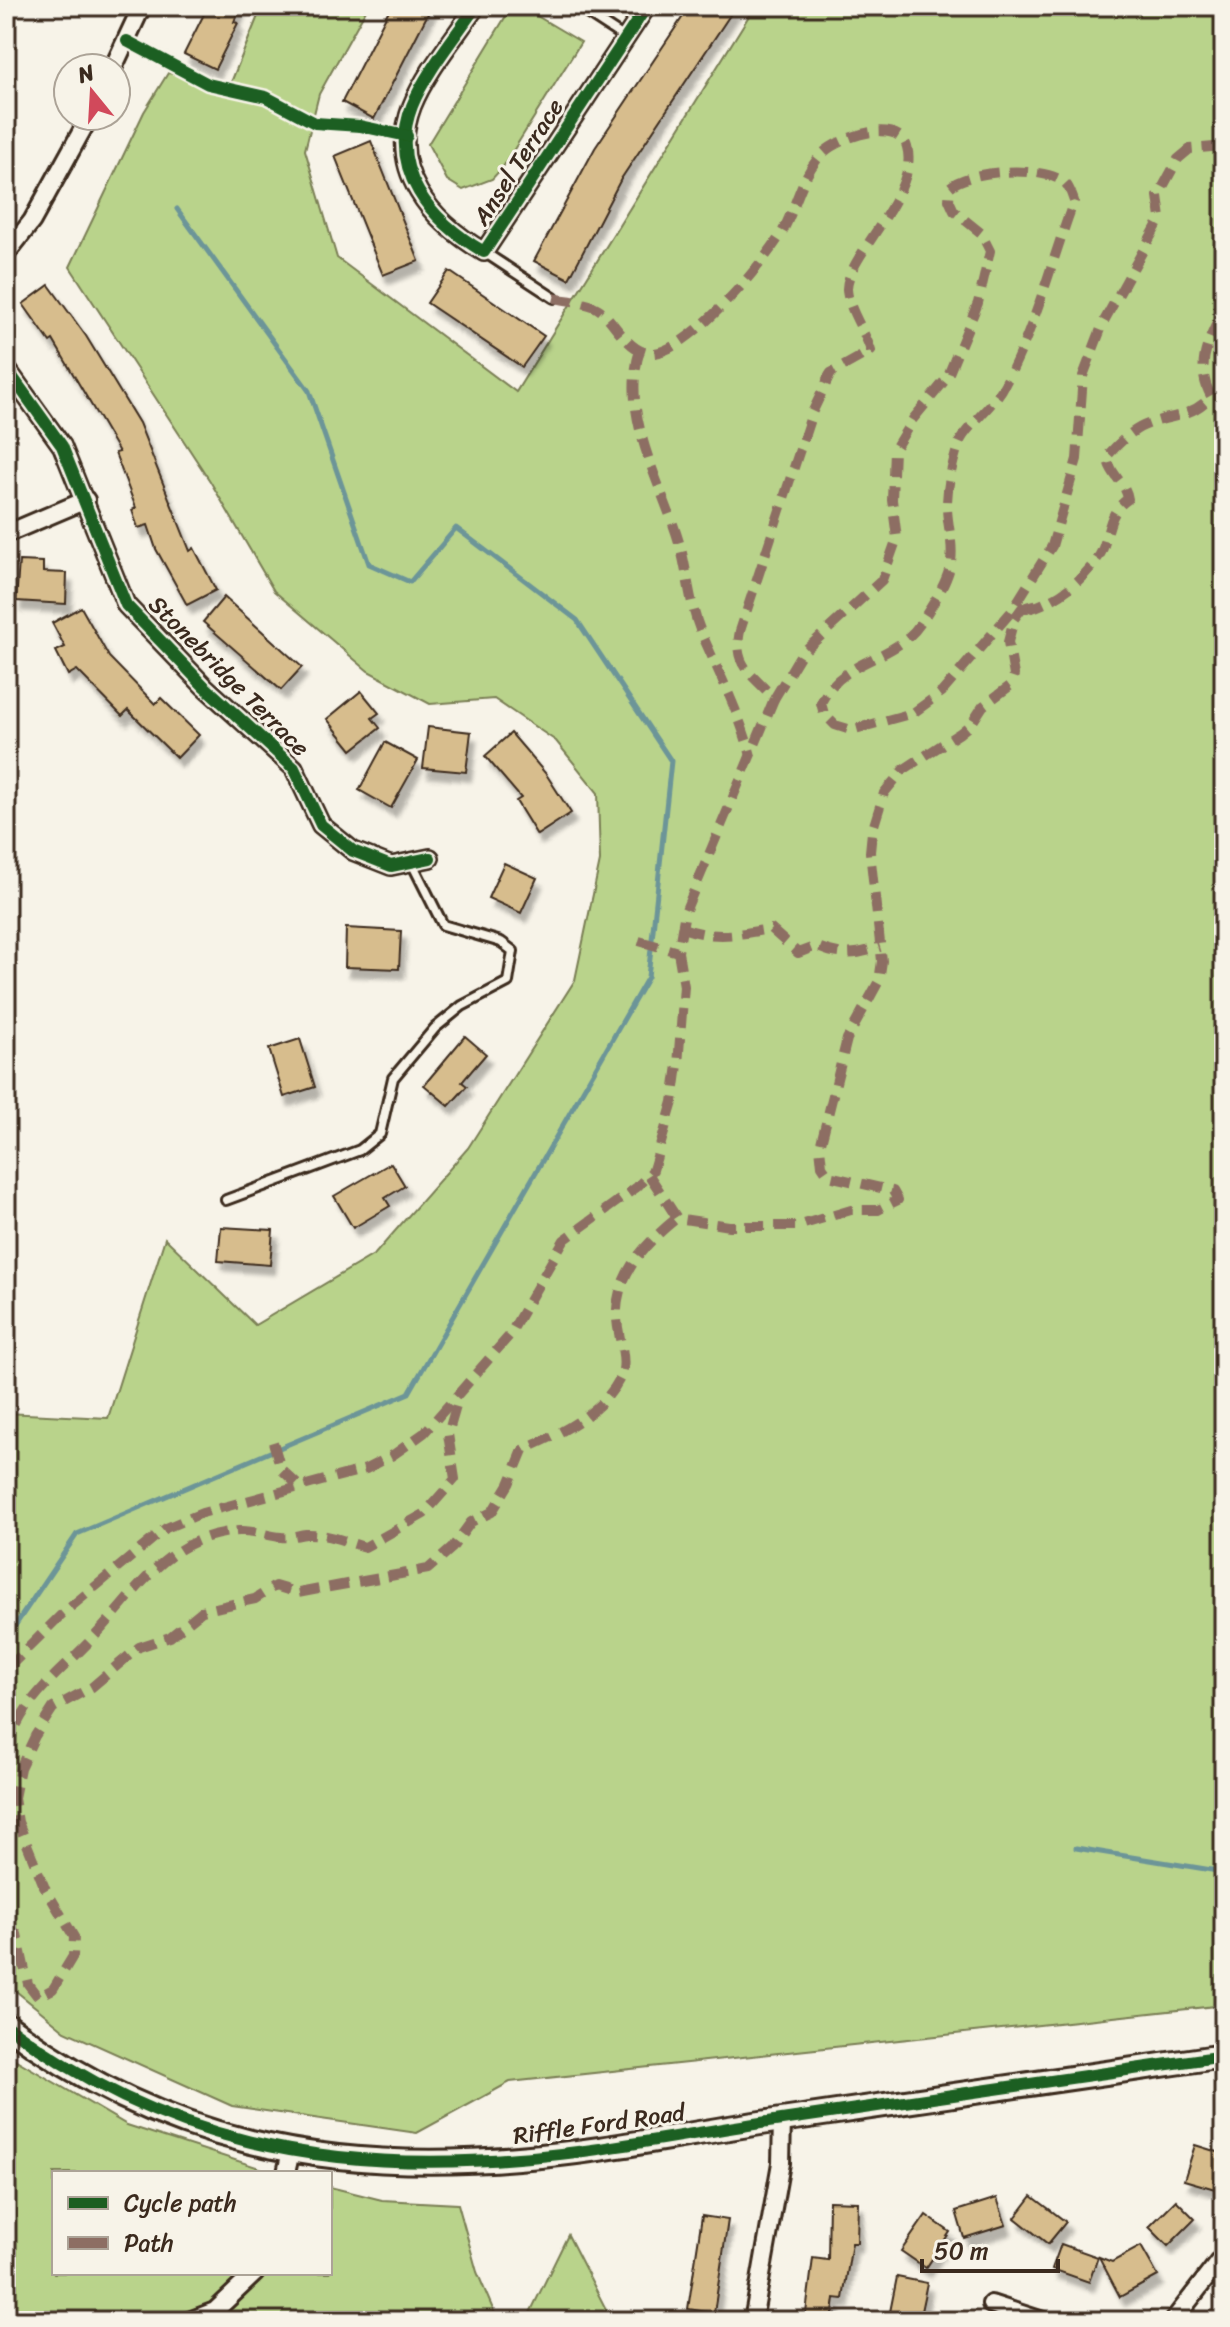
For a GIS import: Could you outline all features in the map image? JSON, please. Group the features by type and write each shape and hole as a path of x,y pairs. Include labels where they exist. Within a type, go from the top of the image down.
{"street":[{"path":"120,52 142,6"},
{"name":"Ansel Terrace","path":"476,6 413,103 407,124 407,154 411,179 426,206 465,241 484,252 647,6"},
{"path":"6,254 32,221 81,132"},
{"name":"Stonebridge Terrace","path":"6,368 62,446 126,605 204,686 294,768 321,825 353,851 391,866 430,858"},
{"path":"6,534 86,500"},
{"name":"Riffle Ford Road","path":"6,2025 70,2069 188,2126 248,2143 289,2162 381,2163 521,2158 1224,2056"},
{"path":"753,2321 781,2163 782,2120"},
{"path":"1173,2321 1224,2255"},
{"path":"189,2321 215,2311 253,2275"},
{"path":"991,2304 1043,2321"}],"lane":[{"path":"576,6 626,38"},
{"path":"484,252 554,298"},
{"path":"226,1200 360,1150 380,1134 393,1078 435,1028 462,1006 508,982 513,951 501,942 443,925 411,862"}],"green space":[{"path":"262,6 368,6 319,94 305,150 337,258 516,392 755,6 1224,6 1224,2005 510,2082 417,2133 232,2106 65,2031 6,1983 6,1413 108,1418 165,1238 255,1325 375,1254 468,1148 575,980 600,861 598,793 556,741 494,699 430,704 368,671 274,591 210,481 70,267 144,112 168,73 230,85"},
{"path":"512,6 520,6 581,42 503,167 492,179 463,190 447,180 428,144"},
{"path":"6,2054 127,2125 269,2171 52,2171 52,2275 332,2275 332,2188 382,2200 458,2204 477,2272 498,2321 6,2321"},
{"path":"568,2235 612,2321 526,2321"}],"building":[{"path":"208,6 240,6 234,22 238,23 215,69 184,54"},
{"path":"391,6 432,6 374,119 342,102"},
{"path":"690,6 736,6 621,179 569,279 534,261 595,148"},
{"path":"371,141 419,261 383,275 335,156"},
{"path":"449,271 544,336 522,367 427,303"},
{"path":"49,285 86,336 139,423 190,551 194,548 216,590 187,605 156,549 148,525 138,528 132,510 136,508 115,453 119,452 53,340 50,342 23,304"},
{"path":"19,561 43,562 43,572 67,573 66,604 16,601"},
{"path":"224,597 302,667 281,690 203,622"},
{"path":"81,607 109,657 155,704 161,698 199,735 177,758 128,710 122,716 77,670 68,675 56,651 65,647 52,623"},
{"path":"361,691 379,713 372,718 380,728 352,750 327,719"},
{"path":"428,727 471,732 466,772 423,768"},
{"path":"511,733 546,774 571,813 537,835 516,801 521,798 485,756"},
{"path":"385,742 418,760 391,808 359,790"},
{"path":"504,863 537,878 521,913 488,898"},
{"path":"346,928 401,931 399,969 345,967"},
{"path":"465,1036 486,1054 462,1082 467,1086 449,1106 424,1085"},
{"path":"300,1039 315,1087 284,1097 269,1049"},
{"path":"391,1163 405,1186 385,1198 390,1206 353,1228 334,1196"},
{"path":"221,1227 273,1230 270,1265 218,1261"},
{"path":"1195,2145 1224,2154 1215,2189 1184,2180"},
{"path":"1032,2196 1066,2222 1048,2244 1015,2218"},
{"path":"997,2198 1006,2225 964,2238 956,2211"},
{"path":"1176,2200 1195,2219 1168,2246 1149,2227"},
{"path":"829,2201 858,2202 857,2243 852,2243 843,2299 835,2298 832,2321 805,2321 813,2258 828,2260"},
{"path":"926,2215 950,2232 926,2268 901,2251"},
{"path":"702,2216 728,2220 714,2313 688,2309"},
{"path":"1061,2244 1098,2257 1089,2282 1052,2269"},
{"path":"1141,2246 1158,2276 1120,2297 1099,2257 1112,2262"},
{"path":"897,2277 927,2283 919,2321 889,2317"}],"waterway":[{"path":"6,1639 77,1534 409,1393 648,977 671,761 577,620 456,528 410,582 369,564 309,391 177,209"},
{"path":"1076,1848 1224,1872"}],"marked path":[{"path":"554,298 596,307 624,338 646,353 670,348 706,321 759,265 781,234 809,171 823,153 854,136 880,131 892,133 901,138 907,147 908,165 903,184 858,260 847,289 850,304 871,351 831,373 826,381"},
{"path":"774,699 801,654 882,580 897,538 892,500 894,450 913,419 947,378 978,303 990,251 981,233 954,211 949,200 950,187 960,181 988,174 1036,173 1064,182 1074,201 1016,362 1000,393 966,432 958,446 947,499 951,559 942,588 911,634 899,645 842,677 830,688 821,703 824,714 835,725 851,730 913,713 942,692 1011,612 1052,546 1077,459 1083,376 1104,321 1161,218 1158,196 1178,159 1190,149 1224,146"},
{"path":"1030,601 1032,608 1060,595 1084,575 1101,552 1111,520 1120,505 1128,499 1110,467 1108,455 1137,429 1189,412 1211,396 1206,385 1204,363 1209,342 1224,309"},
{"path":"640,350 635,375 639,425 681,549 697,622 735,708 751,756"},
{"path":"6,1670 61,1615 166,1528 202,1513 366,1469 424,1433 509,1336 564,1240 637,1187 653,1170 673,1102 678,1065 684,986 678,952 685,912 774,699 746,670 739,654 740,631 812,413 831,373"},
{"path":"649,1175 677,1218 729,1226 797,1226 851,1210 878,1210 898,1200 893,1191 829,1176 822,1166 820,1147 847,1039 879,981 882,961 870,852 872,832 884,793 903,770 960,733 972,723 983,706 1010,686 1014,675 1008,642 1014,619 1022,608 1032,608"},
{"path":"682,928 717,935 771,929 798,953 816,946 848,954 880,947"},
{"path":"639,941 678,952"},
{"path":"6,1927 17,1934 28,1984 38,1997 53,1989 73,1956 74,1937 44,1886 18,1822 14,1798 20,1768 53,1708 92,1687 139,1647 170,1637 202,1611 255,1599 275,1586 298,1593 428,1569 452,1548 471,1522 492,1512 509,1484 523,1450 579,1421 604,1401 613,1389 624,1366 617,1315 623,1282 640,1254 677,1218"},
{"path":"6,1753 20,1719 39,1692 153,1571 190,1544 213,1535 244,1531 284,1537 321,1535 365,1547 424,1514 455,1479 448,1434 457,1403"},
{"path":"273,1442 281,1469 299,1486"}],"cycle path":[{"path":"476,6 418,93 406,130 405,152 410,173 431,209 484,252 647,6"},
{"path":"127,41 208,84 266,97 315,123 360,126 407,136"},
{"path":"6,368 62,446 126,605 204,686 294,768 321,825 353,851 391,866 430,858"},
{"path":"6,2025 65,2065 125,2097 186,2123 248,2141 313,2154 447,2162 580,2152 1224,2056"}]}
